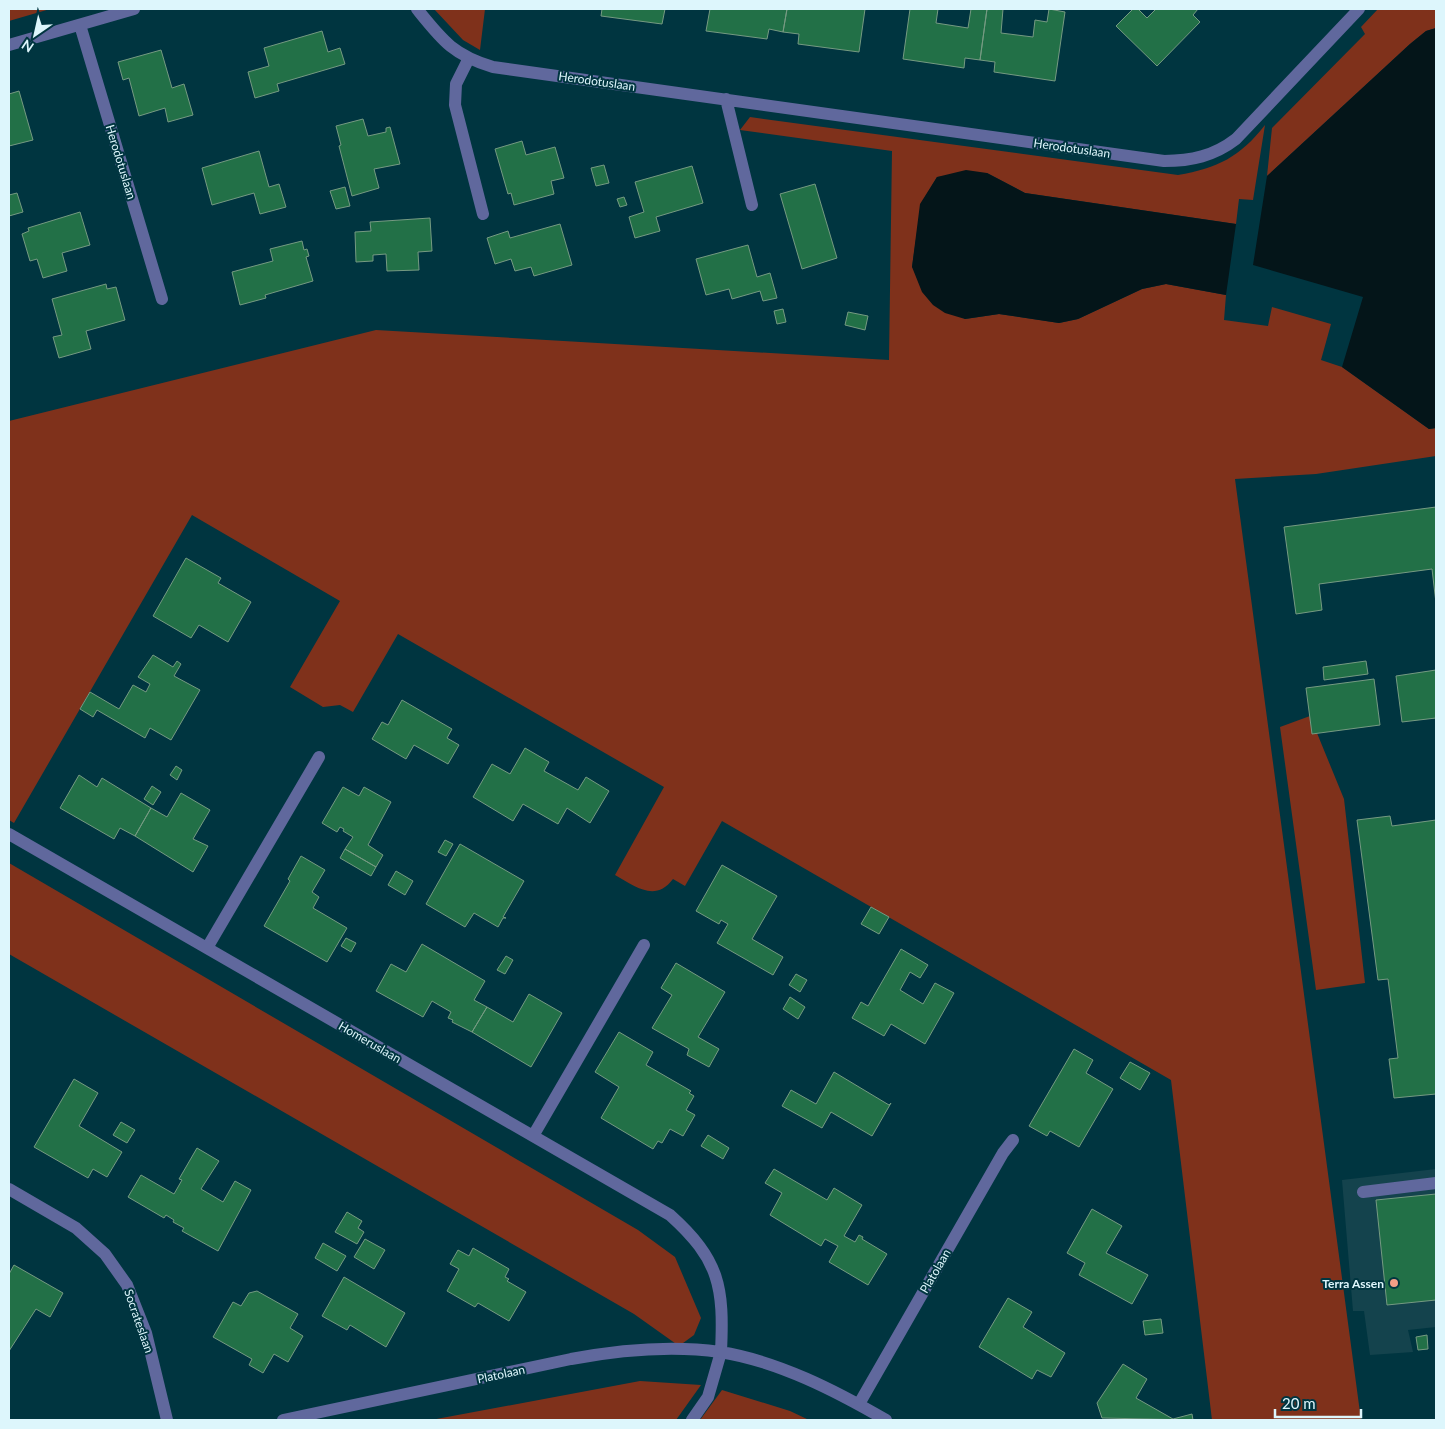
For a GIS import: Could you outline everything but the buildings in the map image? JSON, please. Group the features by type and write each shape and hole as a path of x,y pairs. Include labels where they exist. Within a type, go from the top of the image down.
{"street":[{"path":"9,45 134,9"},
{"name":"Herodotuslaan","path":"417,9 443,41 468,60 493,67 1144,158 1183,161 1212,154 1236,139 1359,9"},
{"name":"Herodotuslaan","path":"80,25 162,299"},
{"path":"468,60 456,84 455,105 483,214"},
{"path":"726,99 752,205"},
{"path":"207,948 319,757"},
{"name":"Homeruslaan","path":"9,834 670,1215 693,1236 707,1258 718,1282 722,1310 721,1352"},
{"path":"533,1136 644,946"},
{"name":"Platolaan","path":"859,1404 1003,1153 1013,1140"},
{"path":"1363,1192 1436,1183"},
{"name":"Socrateslaan","path":"9,1189 76,1228 105,1254 127,1285 146,1333 167,1420"},
{"name":"Platolaan","path":"284,1420 610,1351 657,1350 721,1352 790,1372 859,1404 886,1420"},
{"path":"692,1420 708,1397 721,1352"}],"shaded area":[{"path":"9,9 50,9 9,21"},
{"path":"434,9 485,9 480,50 463,40"},
{"path":"1378,9 1436,9 1436,28 1426,31 1410,44 1267,176 1272,128 1365,34 1361,27"},
{"path":"1436,28 1436,428 1429,429 1342,367 1363,297 1253,265 1267,176 1410,44 1426,31"},
{"path":"750,117 1178,175 1217,165 1237,153 1265,125 1253,200 1239,199 1236,224 1025,193 987,173 937,177 921,204 912,267 965,319 999,314 1059,323 1078,319 1142,289 1166,284 1226,295 1224,320 1268,326 1272,307 1331,324 1321,360 1342,367 1429,429 1436,428 1436,456 1316,474 1235,479 1361,1420 1212,1420 1171,1080 722,821 685,886 673,879 659,890 652,891 630,884 615,875 664,787 398,634 353,712 340,705 323,707 290,687 340,601 192,515 14,823 9,820 9,421 376,330 889,360 892,151 740,130"},
{"path":"966,170 987,173 1025,193 1236,224 1226,295 1166,284 1142,289 1078,319 1059,323 999,314 965,319 945,313 933,305 922,292 912,267 920,204 937,177"},
{"path":"1310,716 1344,799 1365,983 1316,990 1280,727"},
{"path":"9,863 638,1230 675,1257 701,1318 694,1335 679,1346 634,1314 9,954"},
{"name":"Terra Assen","path":"1436,1169 1436,1327 1408,1330 1413,1352 1370,1355 1364,1311 1353,1311 1342,1180"},
{"path":"640,1381 701,1385 676,1420 431,1420"},
{"path":"722,1390 790,1411 809,1420 700,1420"}],"place":[{"name":"Terra Assen","path":"1394,1283"}]}
